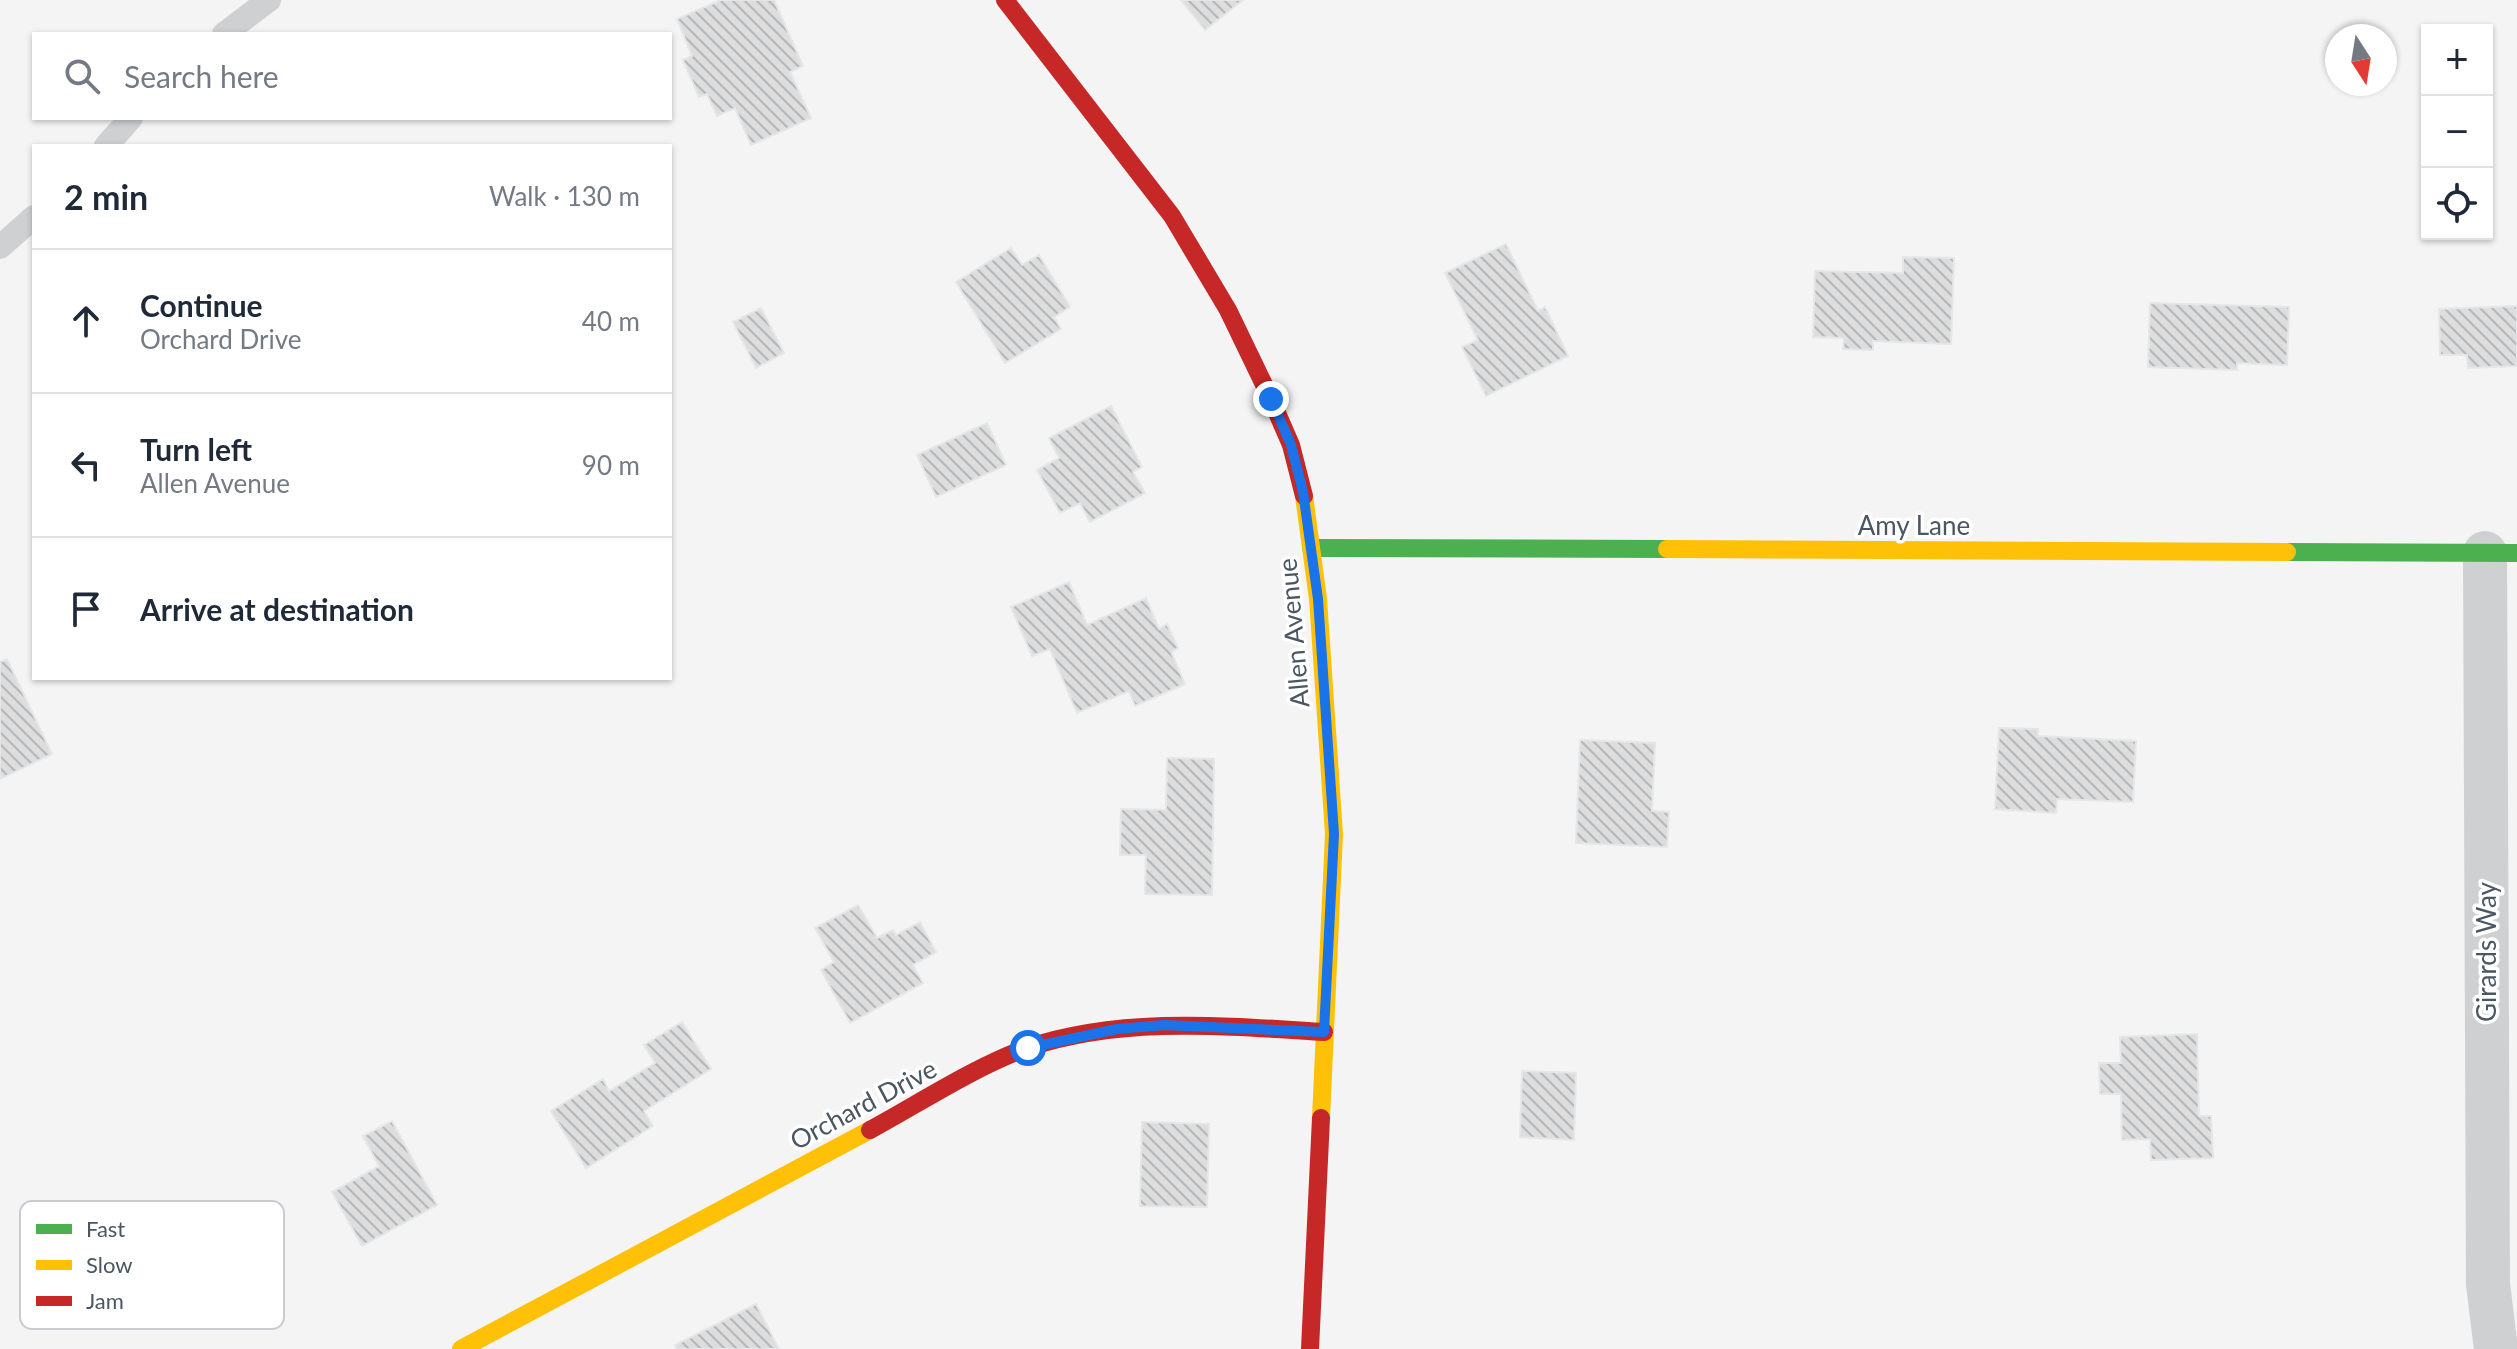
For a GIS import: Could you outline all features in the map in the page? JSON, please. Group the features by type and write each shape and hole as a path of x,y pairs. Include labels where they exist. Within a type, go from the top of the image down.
{"street":[{"name":"Allen Avenue","path":"1005,0 1172,216 1228,310 1291,445 1303,492 1318,599 1334,834 1310,1349"},
{"name":"Amy Lane","path":"1311,548 2501,553"},
{"name":"Girards Way","path":"2496,1349 2488,1284 2501,553"},
{"name":"Orchard Drive","path":"461,1349 988,1066 1028,1048 1117,1029 1164,1025 1324,1032"}],"lane":[{"path":"227,32 269,0"},
{"path":"108,144 129,120"},
{"path":"0,247 32,219"}],"building":[{"path":"721,0 774,0 803,66 790,72 811,118 751,145 735,108 717,116 707,94 699,97 683,60 692,56 677,19"},
{"path":"1181,0 1243,0 1205,30"},
{"path":"1506,244 1538,311 1545,307 1568,356 1486,396 1462,347 1478,340 1445,273"},
{"path":"1011,248 1022,265 1039,255 1070,307 1054,317 1061,329 1005,363 956,282"},
{"path":"1903,257 1954,258 1951,344 1873,341 1873,350 1843,349 1844,338 1813,337 1815,271 1903,273"},
{"path":"2150,303 2289,307 2287,365 2237,363 2237,370 2148,367"},
{"path":"2517,306 2517,366 2468,368 2467,355 2440,355 2439,309"},
{"path":"761,308 784,353 756,368 733,322"},
{"path":"1111,406 1142,467 1133,472 1145,493 1090,522 1080,503 1060,513 1037,470 1059,458 1049,438"},
{"path":"987,423 1006,465 936,497 917,455"},
{"path":"1069,582 1087,625 1146,598 1159,629 1167,624 1178,648 1171,652 1185,684 1135,706 1129,691 1077,713 1050,649 1032,656 1011,607"},
{"path":"7,659 52,754 0,779 0,662"},
{"path":"1999,728 2038,729 2038,736 2136,741 2133,802 2057,799 2056,813 1995,809"},
{"path":"1580,740 1655,743 1652,811 1669,812 1667,847 1576,843"},
{"path":"1167,758 1214,759 1212,895 1145,894 1146,855 1120,855 1121,809 1166,810"},
{"path":"858,905 877,938 893,930 896,935 920,922 936,952 913,965 923,983 850,1023 821,970 834,962 815,928"},
{"path":"682,1022 711,1069 644,1111 653,1126 586,1168 551,1111 603,1079 609,1091 655,1063 644,1045"},
{"path":"2197,1034 2199,1116 2211,1116 2213,1158 2151,1160 2150,1139 2122,1140 2121,1094 2100,1094 2099,1063 2121,1063 2120,1037"},
{"path":"1522,1071 1576,1073 1574,1140 1520,1137"},
{"path":"392,1121 437,1205 362,1246 332,1192 379,1166 363,1136"},
{"path":"1142,1122 1209,1124 1207,1207 1140,1206"},
{"path":"756,1304 779,1349 677,1349 675,1345"}],"traffic: fast":[{"path":"1311,548 1667,549"},
{"path":"2287,552 2517,553"}],"traffic: slow":[{"path":"1304,496 1318,599 1334,834 1321,1118"},
{"path":"1667,549 2287,552"},
{"path":"461,1349 870,1130"}],"traffic: jam":[{"path":"1005,0 1172,216 1228,310 1271,399 1291,445 1304,496"},
{"path":"870,1130 988,1065 1027,1048 1063,1038 1100,1031 1174,1026 1324,1032"},
{"path":"1310,1349 1321,1118"}],"route":[{"path":"1028,1048 1117,1029 1164,1025 1324,1032 1334,834 1318,599 1303,492 1291,445 1271,399"}]}
